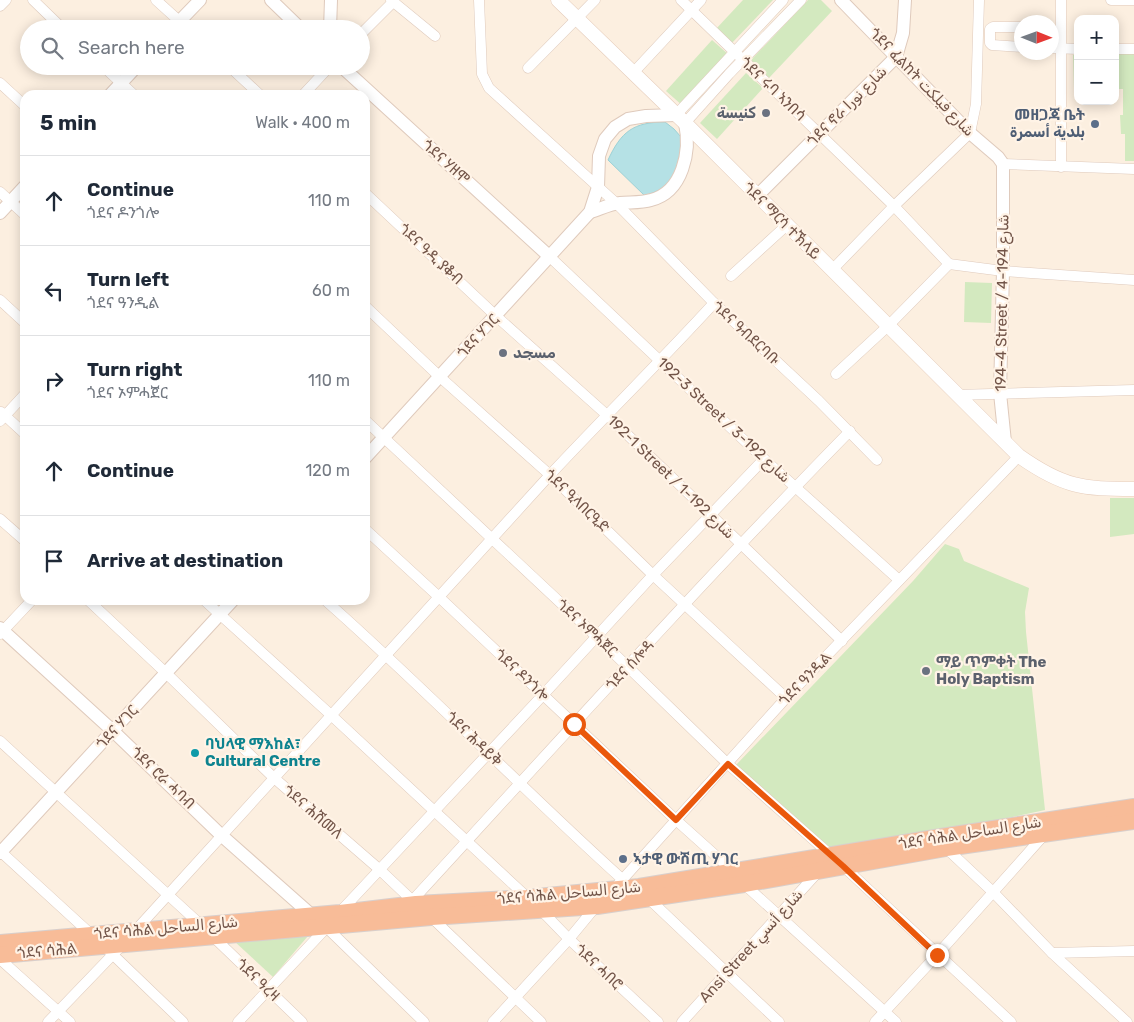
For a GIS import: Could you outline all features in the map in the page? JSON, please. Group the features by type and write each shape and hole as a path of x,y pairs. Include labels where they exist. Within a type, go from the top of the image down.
{"highway":[{"name":"ጎደና ሳሕል شارع الساحل","path":"214,937 431,917 596,906 650,899 739,878 1134,807"},
{"name":"ጎደና ሳሕል شارع الساحل","path":"944,842 1044,835 1134,821"},
{"name":"ጎደና ሳሕል شارع الساحل","path":"0,943 340,913 414,902 528,898 618,884 639,887 739,878 819,870 837,861"},
{"name":"ጎደና ሳሕል","path":"0,955 113,948 214,937"}],"main road":[{"name":"ጎደና ማርሳ ተኽላይ","path":"558,0 1019,456 1053,477 1073,485 1090,488 1134,489"}],"street":[{"path":"0,6 6,0"},
{"path":"32,0 53,20"},
{"path":"156,0 174,20"},
{"path":"185,20 200,0"},
{"path":"271,0 292,20"},
{"path":"330,20 331,0"},
{"path":"480,0 482,74 489,88 617,204"},
{"path":"528,68 595,0"},
{"name":"ጎደና ሩባ ኣንበሳ","path":"681,0 894,206 949,264"},
{"path":"632,73 701,0"},
{"path":"680,119 735,51 783,0"},
{"path":"590,212 598,187 599,156 605,140 615,127 628,119 646,116 680,119 744,60 801,0"},
{"name":"ጎደና ፈልከት شارع فيلكت","path":"841,0 970,133 1003,164"},
{"name":"ጎደና ኖራ شارع نورا","path":"757,196 896,57 903,33 905,0"},
{"path":"832,270 894,206 970,133 976,104 979,0"},
{"path":"1058,15 1060,0"},
{"path":"1111,0 1134,0"},
{"path":"370,24 392,1 435,36"},
{"path":"1014,27 993,26 990,29 990,43 992,45 1014,46"},
{"path":"1059,49 1074,49"},
{"path":"1119,49 1134,49"},
{"path":"1056,60 1061,167"},
{"path":"113,75 129,90"},
{"path":"115,90 129,75"},
{"path":"239,75 255,90"},
{"path":"308,90 322,75"},
{"name":"ጎደና ሃዘሞ","path":"351,75 367,90"},
{"path":"0,83 20,101"},
{"name":"ጎደና ሃዘሞ","path":"370,93 550,257"},
{"path":"590,212 617,204 651,200 663,195 673,186 681,173 688,136 680,119"},
{"path":"1003,164 1134,169"},
{"name":"194-4 Street / شارع 194-4","path":"1003,164 1000,393 1005,442"},
{"path":"0,213 20,191"},
{"path":"0,192 20,211"},
{"name":"ጎደና ዓዲ ያቆብ","path":"370,198 496,316"},
{"name":"ጎደና ዓብደርባቡ","path":"617,204 714,303 850,431 877,460"},
{"name":"ጎደና ሃገር","path":"370,452 590,212"},
{"path":"731,276 786,225"},
{"name":"192-3 Street / شارع 192-3","path":"550,257 764,459 899,580"},
{"path":"836,374 888,326 949,264 1003,271 1134,280"},
{"path":"0,300 20,318"},
{"path":"48,1022 113,948 136,931 273,777 387,655 550,475 661,361 714,303"},
{"name":"ጎደና ዒላበርዒድ","path":"370,311 440,377 550,475 653,575 786,698"},
{"name":"192-1 Street / شارع 192-1","path":"496,316 608,416 842,640"},
{"path":"956,395 1134,390"},
{"path":"20,399 2,416 20,430"},
{"name":"ጎደና ኦምሓጀር","path":"370,424 596,636 728,764 837,861 1010,1022"},
{"name":"ጎደና ሰሎዳ","path":"414,902 574,724 795,486 850,431"},
{"name":"ጎደና ዓንዲል","path":"493,1022 786,698 1019,456"},
{"path":"238,1022 379,869 543,696 596,636 764,459"},
{"path":"0,519 20,537"},
{"name":"ጎደና ዶንጎሎ","path":"370,534 439,596 676,820 896,1022"},
{"path":"1,631 27,605"},
{"name":"ጎደና ሕሽመለ","path":"93,605 273,777 379,869 542,1022"},
{"name":"ጎደና ሓበሮ","path":"209,605 541,910 569,939 658,1022"},
{"name":"ጎደና ሃገር","path":"0,852 228,605"},
{"name":"ጎደና ሕዳይቅ","path":"331,605 387,655 520,784 618,884"},
{"name":"ጎደና ሮራ ሓባብ","path":"1,631 113,731 221,835 326,928"},
{"name":"ጎደና ዓረዛ","path":"0,741 168,894 302,1022"},
{"path":"875,1022 1044,835"},
{"path":"944,842 1052,953 1127,1022"},
{"path":"0,852 91,934 113,948 183,1022"},
{"name":"Ansi Street شارع أنسي","path":"682,1022 819,870"},
{"path":"639,887 778,1022"},
{"path":"326,928 424,1022"},
{"path":"1052,953 1134,951"},
{"path":"0,959 70,1022"}],"green space":[{"path":"743,0 773,0 730,45 715,30"},
{"path":"808,0 821,0 832,11 769,78 751,60"},
{"path":"712,40 729,55 683,106 666,91"},
{"path":"1119,54 1134,54 1134,161 1125,161 1125,134 1121,134 1120,115 1123,115 1123,89 1119,89"},
{"path":"1073,55 1074,55 1074,90"},
{"path":"746,73 763,88 717,139 700,123"},
{"path":"965,282 992,283 991,323 964,322"},
{"path":"1110,498 1134,498 1134,534 1110,537"},
{"name":"ማይ ጥምቀት The Holy Baptism","path":"945,544 959,549 964,561 1029,588 1025,612 1026,632 1045,810 832,856 735,766 913,581"},
{"path":"308,936 273,977 234,941"}],"water":[{"path":"665,122 681,137 682,159 667,187 645,196 608,160 618,142 629,130 644,124"}],"place":[{"name":"كنيسة","path":"766,113"},
{"name":"መዘጋጃ ቤት بلدية أسمرة","path":"1095,124"},
{"name":"مسجد","path":"503,353"},
{"name":"ማይ ጥምቀት The Holy Baptism","path":"926,671"},
{"name":"ባህላዊ ማእከል፣ Cultural Centre","path":"195,753"},
{"name":"ኣታዊ ውሽጢ ሃገር","path":"623,859"}],"route":[{"path":"574,724 676,820 728,764 843,866 937,955"}]}
